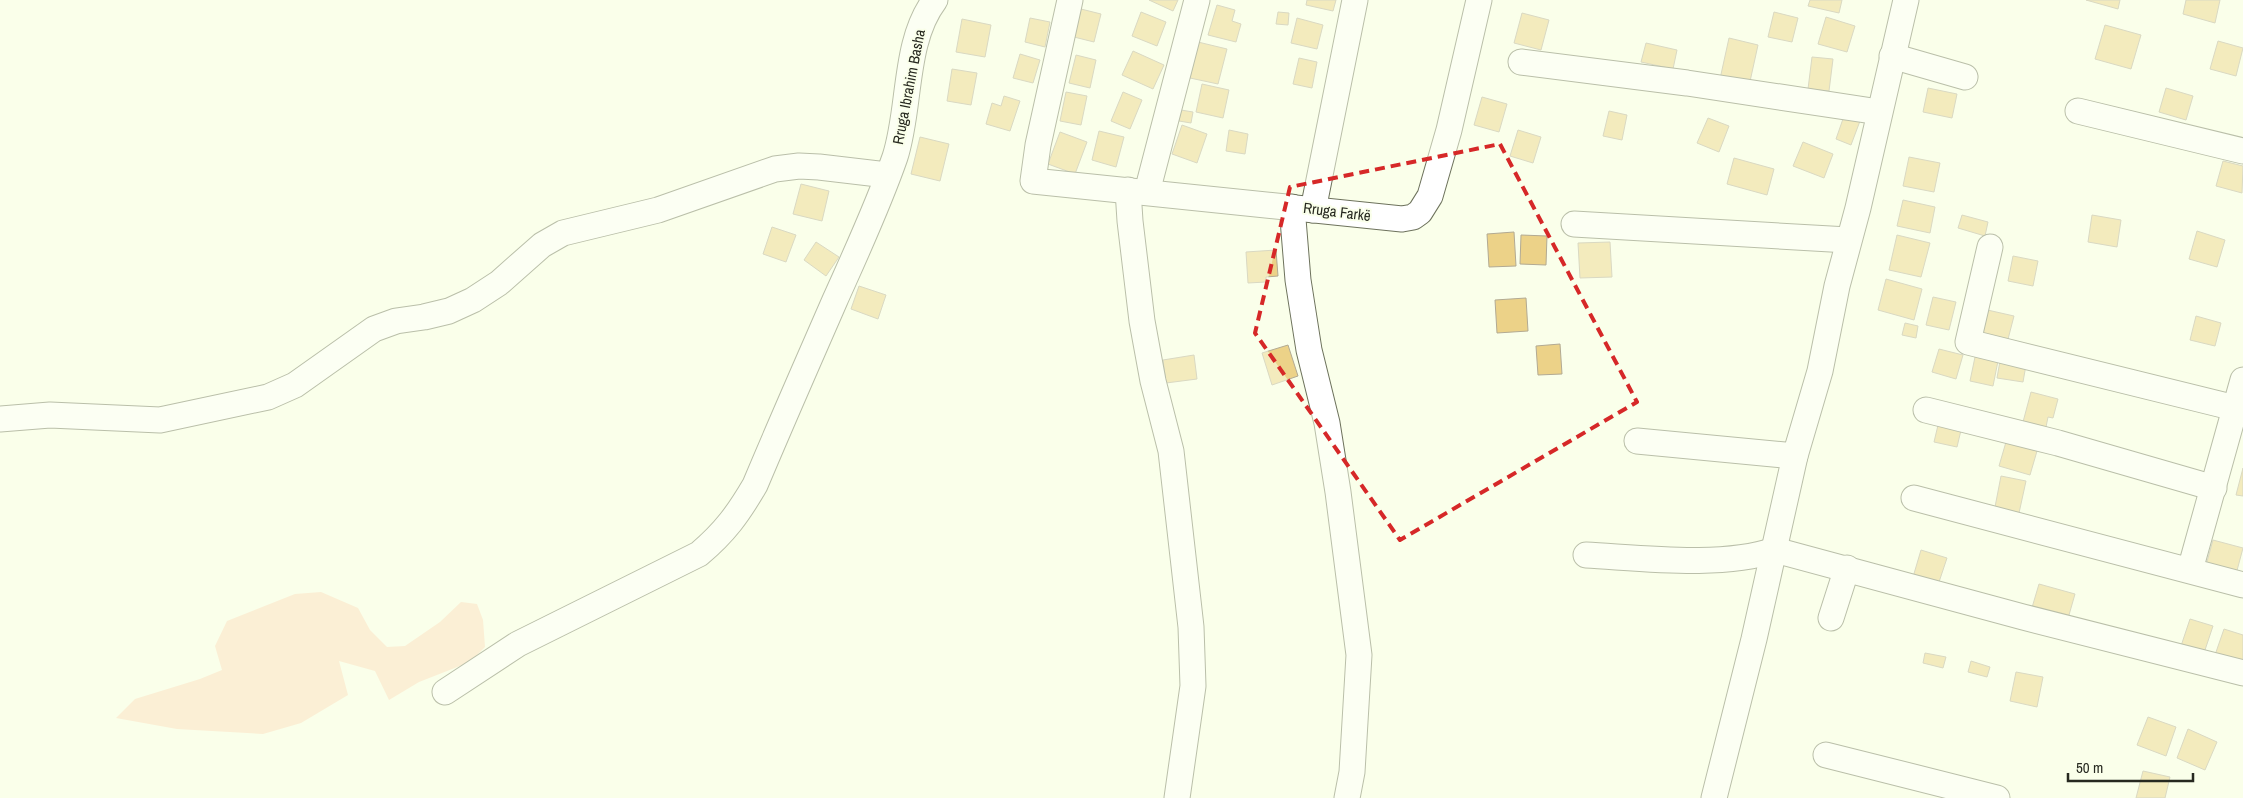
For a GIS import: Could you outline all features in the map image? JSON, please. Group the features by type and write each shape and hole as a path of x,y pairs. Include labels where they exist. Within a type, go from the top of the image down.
{"street":[{"name":"Rruga Farkë","path":"1070,0 1038,145 1033,181 1402,218 1413,217 1420,212 1430,196 1479,0"},
{"path":"1177,798 1193,686 1191,627 1171,451 1153,381 1142,321 1133,250 1138,191 1197,0"},
{"path":"1347,798 1353,763 1359,655 1338,492 1298,280 1303,209 1355,0"},
{"path":"1714,798 1775,550 1795,456 1820,371 1848,240 1858,208 1906,0"},
{"name":"Rruga Ibrahim Basha","path":"446,692 518,644 699,554 720,537 737,516 755,485 875,210 888,176 901,133 914,50 925,3"},
{"path":"1892,56 1965,77"},
{"path":"1521,62 1687,83 1879,112"},
{"path":"2078,111 2243,151"},
{"path":"0,419 50,415 160,420 268,397 295,385 374,329 396,320 424,317 449,310 473,300 499,283 542,245 563,233 658,210 776,169 799,166 888,176"},
{"path":"1574,224 1848,240"},
{"path":"1990,247 1968,342 2239,408"},
{"path":"2190,570 2239,408 2243,380"},
{"path":"1926,410 2058,443 2214,488"},
{"path":"1637,441 1795,456"},
{"path":"1914,498 2243,585"},
{"path":"1586,554 1657,559 1719,559 1758,556 1775,550 2023,617 2243,673"},
{"path":"1831,618 1847,568"},
{"path":"1826,755 1997,798"}],"highlighted area":[{"path":"1500,144 1637,402 1400,540 1255,333 1290,187"}],"shaded area":[{"path":"321,592 358,608 370,630 387,647 405,646 440,622 461,602 477,604 483,620 485,647 470,662 419,682 389,700 375,671 339,661 348,695 301,723 263,734 177,729 116,718 135,699 200,679 222,670 215,646 227,621 295,594"}],"building":[{"path":"1149,0 1178,0 1173,11"},
{"path":"1307,0 1336,0 1333,11 1306,5"},
{"path":"1810,0 1842,0 1839,13 1808,6"},
{"path":"2086,0 2120,0 2118,9"},
{"path":"2186,0 2220,0 2215,23 2183,14"},
{"path":"1217,5 1235,10 1232,21 1241,24 1236,42 1208,35"},
{"path":"1081,9 1101,14 1094,42 1074,37"},
{"path":"1141,12 1166,22 1157,46 1132,36"},
{"path":"1278,12 1289,13 1288,25 1276,24"},
{"path":"1774,12 1798,18 1792,42 1768,37"},
{"path":"1522,13 1549,20 1541,50 1514,43"},
{"path":"1826,17 1855,26 1847,52 1818,44"},
{"path":"1030,18 1050,22 1045,47 1025,42"},
{"path":"1297,18 1323,25 1317,49 1291,43"},
{"path":"962,19 991,25 985,57 956,52"},
{"path":"2105,25 2141,35 2131,69 2095,59"},
{"path":"1729,38 1758,45 1749,86 1720,79"},
{"path":"2218,41 2243,48 2236,76 2210,69"},
{"path":"1198,42 1227,49 1218,84 1190,78"},
{"path":"1646,43 1677,50 1673,69 1641,62"},
{"path":"1133,51 1164,65 1153,89 1122,75"},
{"path":"1020,54 1040,60 1033,83 1013,78"},
{"path":"1076,55 1096,60 1090,88 1069,83"},
{"path":"1812,57 1833,59 1829,91 1808,89"},
{"path":"1299,58 1317,62 1312,88 1293,84"},
{"path":"952,69 977,73 971,105 947,101"},
{"path":"1202,84 1229,90 1223,118 1196,112"},
{"path":"1928,88 1957,94 1952,118 1923,112"},
{"path":"2166,88 2193,96 2186,120 2159,112"},
{"path":"1066,92 1087,96 1081,125 1060,121"},
{"path":"1123,92 1142,100 1130,129 1111,121"},
{"path":"1004,96 1020,101 1010,131 986,124 992,103 1001,106"},
{"path":"1482,97 1507,104 1499,132 1474,125"},
{"path":"1181,110 1193,112 1191,123 1179,121"},
{"path":"1609,111 1627,115 1622,140 1603,136"},
{"path":"1844,116 1860,121 1851,145 1836,139"},
{"path":"1708,118 1729,126 1719,152 1697,143"},
{"path":"1182,125 1207,134 1197,163 1172,154"},
{"path":"1229,130 1248,134 1245,154 1226,151"},
{"path":"1518,130 1541,137 1533,163 1510,156"},
{"path":"1099,131 1124,137 1116,167 1092,160"},
{"path":"1060,132 1087,142 1075,174 1048,164"},
{"path":"920,137 949,144 940,181 911,174"},
{"path":"1803,142 1833,154 1824,178 1793,166"},
{"path":"1909,157 1940,163 1934,192 1903,186"},
{"path":"1734,158 1774,169 1767,195 1727,184"},
{"path":"2223,161 2243,166 2242,193 2216,186"},
{"path":"801,184 829,191 822,221 793,214"},
{"path":"1903,200 1935,207 1930,233 1897,226"},
{"path":"1962,215 1988,222 1985,236 1958,228"},
{"path":"2092,215 2121,220 2117,247 2088,242"},
{"path":"772,227 796,235 786,262 763,254"},
{"path":"2197,231 2225,240 2217,267 2189,259"},
{"path":"1514,232 1516,266 1489,267 1487,234"},
{"path":"1521,235 1547,236 1546,265 1520,264"},
{"path":"1897,235 1930,243 1921,277 1889,270"},
{"path":"816,242 839,257 826,276 804,260"},
{"path":"1610,242 1612,277 1580,278 1578,243"},
{"path":"1276,250 1278,276 1266,277 1266,282 1248,283 1246,252"},
{"path":"2013,256 2038,261 2033,286 2008,281"},
{"path":"1886,279 1922,289 1914,320 1878,310"},
{"path":"859,286 886,295 878,319 851,309"},
{"path":"1933,297 1956,302 1949,330 1926,325"},
{"path":"1526,298 1528,331 1497,333 1495,300"},
{"path":"1983,309 2014,316 2007,343 1976,335"},
{"path":"2196,316 2221,323 2215,346 2190,340"},
{"path":"1905,323 1918,326 1916,338 1902,335"},
{"path":"1560,344 1562,374 1538,375 1536,346"},
{"path":"1288,345 1298,376 1272,385 1262,353"},
{"path":"1939,349 1963,355 1956,379 1932,372"},
{"path":"1194,355 1197,379 1166,383 1163,360"},
{"path":"1975,357 1998,361 1993,386 1970,381"},
{"path":"2000,361 2026,365 2023,382 1997,378"},
{"path":"2031,392 2058,399 2053,418 2048,417 2046,427 2023,422"},
{"path":"1939,421 1962,426 1957,447 1934,442"},
{"path":"2006,442 2037,451 2030,475 1999,466"},
{"path":"2243,468 2243,496 2236,495"},
{"path":"2001,476 2026,481 2019,513 1995,507"},
{"path":"2213,540 2243,548 2235,578 2205,569"},
{"path":"1921,550 1947,558 1938,585 1913,577"},
{"path":"2039,584 2075,594 2067,622 2031,611"},
{"path":"2190,619 2213,626 2204,653 2181,646"},
{"path":"2224,629 2243,635 2243,664 2215,655"},
{"path":"1925,653 1946,657 1943,668 1923,663"},
{"path":"1971,661 1990,667 1987,677 1968,672"},
{"path":"2016,672 2043,677 2037,707 2010,701"},
{"path":"2148,717 2176,727 2166,756 2137,745"},
{"path":"2188,729 2217,742 2205,770 2177,758"},
{"path":"2143,771 2170,777 2165,798 2136,798"}]}
